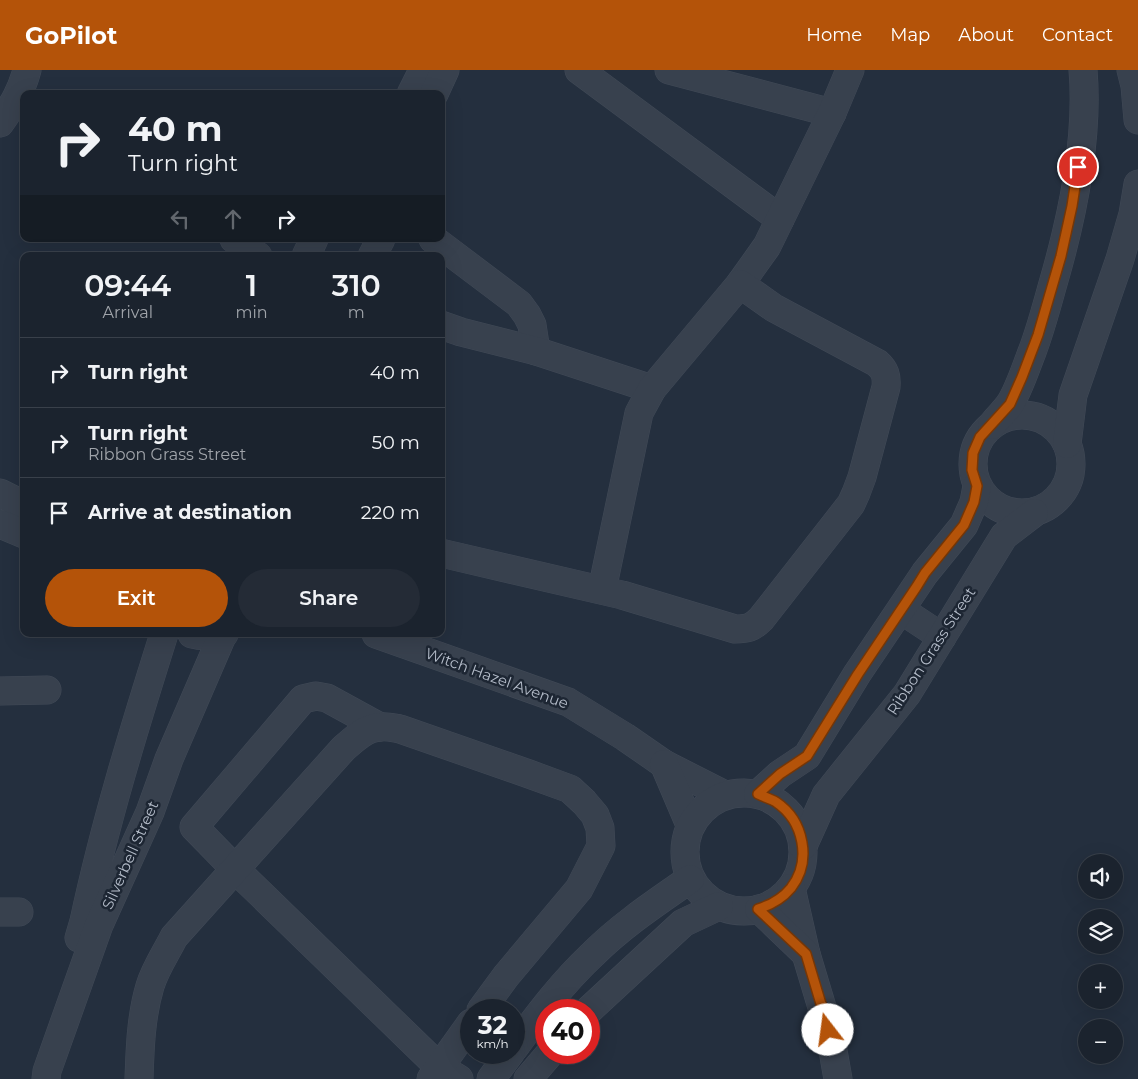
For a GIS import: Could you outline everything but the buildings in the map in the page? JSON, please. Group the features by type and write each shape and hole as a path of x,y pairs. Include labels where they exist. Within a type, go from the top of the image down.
{"street":[{"path":"413,90 422,70"},
{"path":"436,90 445,70"},
{"path":"579,70 780,219"},
{"path":"668,70 832,112"},
{"path":"602,590 639,414 652,389 740,284 768,246 850,70"},
{"path":"1034,513 1017,514 1001,509 987,500 977,486 972,470 973,453 980,437 1010,404 1038,335 1061,256 1072,206 1081,148 1085,95 1083,70"},
{"path":"1131,70 1135,86 1138,120"},
{"path":"0,123 20,95"},
{"name":"Ribbon Grass Street","path":"1067,444 1074,395 1120,259 1133,214 1138,184"},
{"path":"238,242 252,252"},
{"path":"437,242 519,304 532,326 536,351"},
{"path":"445,554 602,590 735,629 746,629 755,625 850,504 856,493 862,477 887,378 884,369 877,363 774,308 740,284"},
{"path":"445,326 536,351 652,389"},
{"name":"Ribbon Grass Street","path":"803,846 826,795 907,694 1004,536 1034,513 1050,506 1062,493 1070,478 1072,460 1067,444 1057,429 1050,424 1042,419 1025,415 1008,417 992,424"},
{"path":"758,794 780,774 807,756 858,674 925,573 964,525 974,502 977,486"},
{"path":"0,493 20,503"},
{"path":"0,524 20,532"},
{"path":"901,610 942,638"},
{"name":"Silverbell Street","path":"26,1079 35,1067 40,1055 84,921 109,816 163,637"},
{"name":"Silverbell Street","path":"46,1079 49,1063 99,924 150,812 169,760 222,637"},
{"name":"Witch Hazel Avenue","path":"384,637 568,702 625,737 664,764 725,795"},
{"path":"0,691 47,690"},
{"path":"460,1043 443,1075 194,827 303,699 316,696 327,698 380,726 400,729 570,789 595,815 600,828 601,846 579,889 488,999"},
{"path":"139,1079 141,1028 150,986 160,962 174,937 343,749 356,737 380,726"},
{"path":"664,764 690,825"},
{"path":"742,792 758,794 775,801 789,813 798,828 803,846 798,875 791,888 771,905 745,911 719,906 702,895 690,879 684,862 684,843 690,825 699,812 711,802 725,795 742,792"},
{"path":"529,1041 558,991 590,957 640,914 690,879"},
{"path":"791,888 806,954 832,1045 838,1079"},
{"path":"600,999 683,923 719,906"},
{"path":"758,909 806,954"},
{"path":"590,957 616,984"},
{"path":"491,1079 502,1064"},
{"path":"528,1079 540,1064"}],"route":[{"path":"828,1030 806,954 758,909 771,905 791,888 798,875 803,846 798,828 789,813 775,801 758,794 780,774 807,756 858,674 925,573 964,525 974,502 977,486 972,470 973,453 980,437 1010,404 1038,335 1061,256 1078,167"}]}
